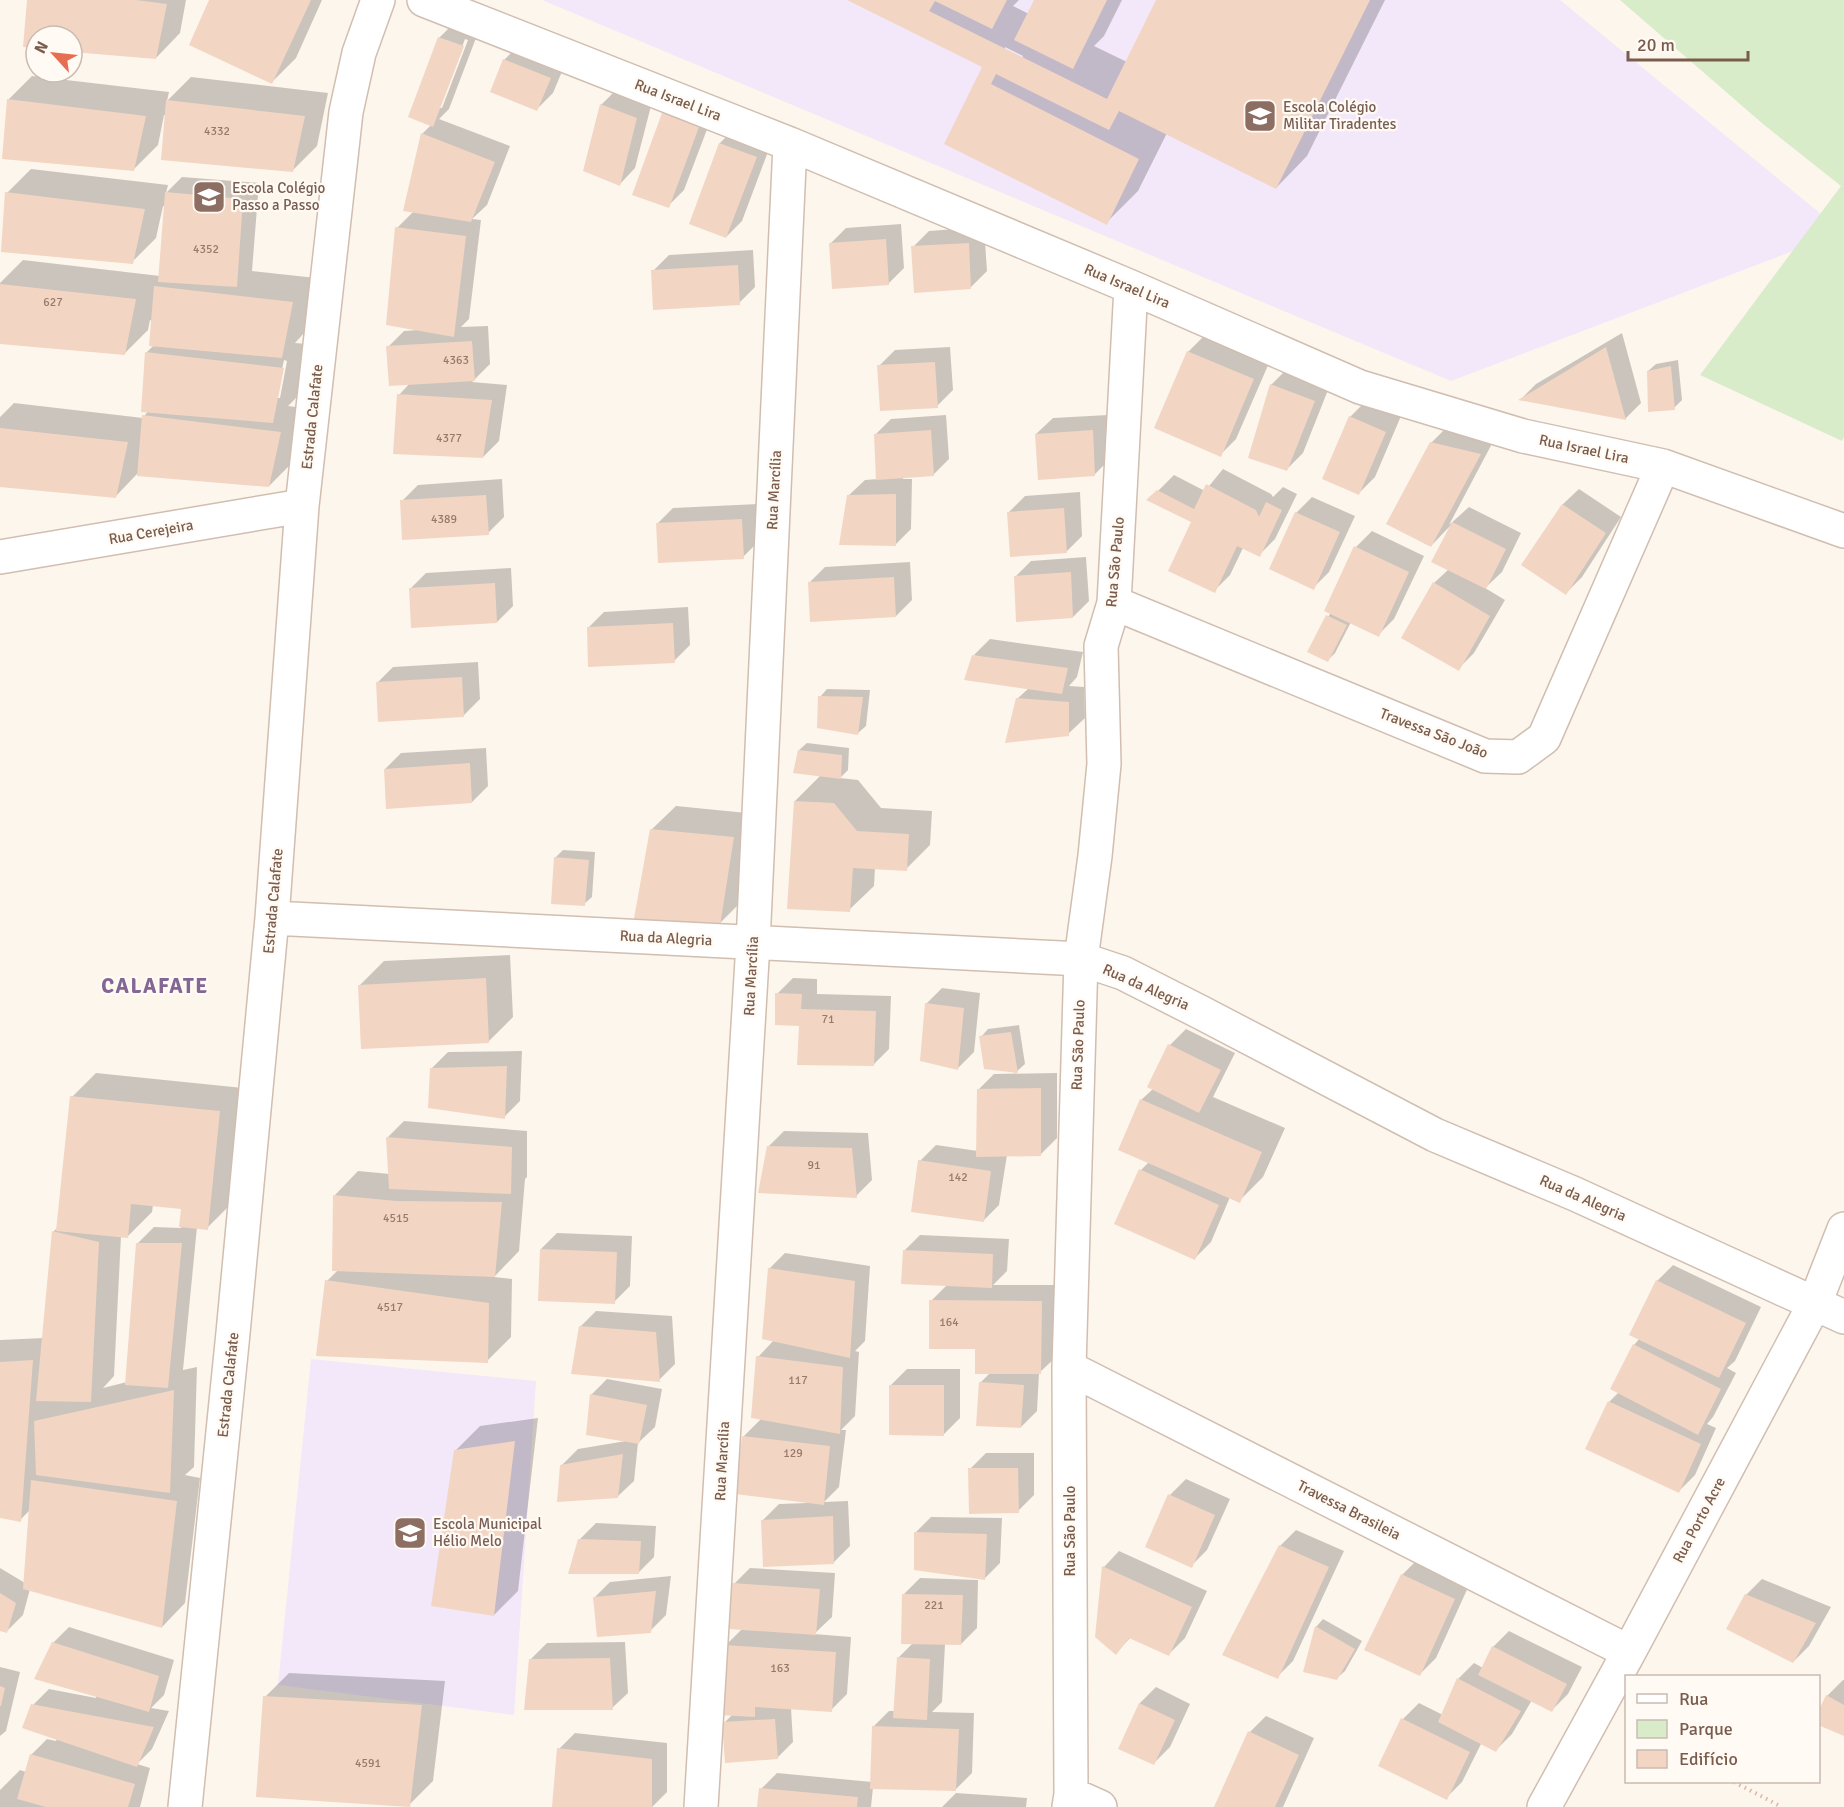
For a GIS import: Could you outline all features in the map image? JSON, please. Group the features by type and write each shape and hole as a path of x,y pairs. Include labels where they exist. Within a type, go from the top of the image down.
{"street":[{"name":"Estrada Calafate","path":"185,1807 235,1322 272,918 302,506 346,112 359,53 378,0"},
{"name":"Rua Israel Lira","path":"424,0 790,144 1131,287 1360,387 1523,436 1663,466 1844,531"},
{"name":"Rua Marcília","path":"701,1807 753,943 790,144"},
{"name":"Rua São Paulo","path":"1070,1800 1069,1368 1081,959 1095,856 1104,764 1101,646 1114,603 1131,287"},
{"name":"Travessa São João","path":"1114,603 1485,756 1518,757 1544,738 1663,466"},
{"name":"Rua Cerejeira","path":"0,557 302,506"},
{"name":"Rua da Alegria","path":"272,918 1081,959 1123,973 1435,1135 1575,1194 1844,1317"},
{"name":"Rua Porto Acre","path":"1544,1807 1815,1303 1844,1229"},
{"name":"Travessa Brasileia","path":"1069,1368 1629,1652"},
{"path":"1070,1800 1100,1807"}],"path":[{"path":"1736,1783 1782,1807"}],"shaded area":[{"name":"Escola Colégio Militar Tiradentes","path":"542,0 1560,0 1843,232 1451,381"},
{"name":"Escola Municipal Hélio Melo","path":"311,1359 536,1381 514,1715 278,1685"}],"green space":[{"path":"1620,0 1844,0 1844,437 1842,441 1700,375 1841,186 1763,124"}],"building":[{"path":"27,0 136,0 167,4 156,59 84,53 84,24 25,24"},
{"path":"209,0 311,0 272,84 189,45"},
{"path":"847,0 1007,0 992,29 935,1 929,11 1107,99 1156,0 1370,0 1276,189 1119,111 1109,130 996,74 991,84 1139,159 1107,225 944,144 982,67"},
{"path":"1034,0 1107,0 1073,69 1014,40"},
{"path":"438,37 464,46 433,127 408,117"},
{"path":"503,59 551,78 537,111 490,92"},
{"path":"7,99 146,116 134,171 2,159"},
{"path":"166,100 305,116 293,172 161,160"},
{"path":"600,104 637,118 620,186 583,171"},
{"path":"662,113 699,127 669,208 632,195"},
{"path":"421,133 495,162 471,222 403,211"},
{"path":"719,143 757,157 726,238 689,224"},
{"path":"5,192 145,209 133,264 1,252"},
{"path":"165,192 243,199 237,287 158,282"},
{"path":"395,227 466,236 454,337 386,325"},
{"path":"886,239 889,285 832,289 829,243"},
{"path":"969,243 971,289 914,293 911,246"},
{"path":"738,265 740,305 653,310 651,270"},
{"path":"0,284 136,299 125,355 0,344"},
{"path":"154,286 293,302 282,358 149,346"},
{"path":"472,341 475,381 389,386 386,346"},
{"path":"1606,347 1626,420 1518,400"},
{"path":"1187,351 1254,379 1221,457 1154,428"},
{"path":"145,352 284,368 273,423 141,412"},
{"path":"935,362 938,408 880,411 877,365"},
{"path":"1671,366 1675,410 1648,412 1647,371"},
{"path":"1270,384 1315,401 1287,471 1248,458"},
{"path":"397,394 492,400 483,458 393,454"},
{"path":"142,415 281,432 269,487 137,476"},
{"path":"1349,416 1386,432 1359,495 1322,479"},
{"path":"0,428 128,442 116,498 0,487"},
{"path":"931,430 934,476 876,480 874,434"},
{"path":"1093,430 1095,476 1038,480 1035,434"},
{"path":"1430,442 1481,454 1431,547 1386,524"},
{"path":"1206,484 1256,510 1259,517 1266,502 1282,510 1260,557 1237,546 1215,593 1168,571 1191,522 1146,500 1157,490 1194,509"},
{"path":"896,494 896,546 839,545 847,495"},
{"path":"486,495 489,535 402,540 400,500"},
{"path":"1562,504 1606,533 1566,595 1521,565"},
{"path":"1064,508 1067,553 1010,557 1007,512"},
{"path":"1295,512 1340,532 1314,590 1269,569"},
{"path":"742,519 744,559 658,563 656,523"},
{"path":"1452,522 1506,549 1486,589 1431,562"},
{"path":"1354,546 1409,572 1379,637 1324,611"},
{"path":"1071,572 1073,618 1016,622 1014,576"},
{"path":"894,577 896,617 810,622 808,582"},
{"path":"1433,582 1490,616 1459,671 1401,638"},
{"path":"495,583 497,623 411,628 409,588"},
{"path":"1326,615 1347,625 1328,662 1307,652"},
{"path":"673,623 675,663 588,667 587,627"},
{"path":"972,655 1068,668 1062,694 964,680"},
{"path":"462,677 464,717 378,722 376,682"},
{"path":"818,696 863,697 858,735 817,728"},
{"path":"1016,698 1069,702 1069,736 1005,743"},
{"path":"798,750 842,755 841,779 793,773"},
{"path":"470,763 472,803 386,809 384,769"},
{"path":"794,801 834,803 857,831 909,834 907,871 853,868 850,912 787,909"},
{"path":"650,829 734,837 720,926 633,924"},
{"path":"554,857 589,860 585,906 551,904"},
{"path":"486,978 489,1043 361,1049 358,985"},
{"path":"775,993 802,994 801,1009 876,1011 874,1066 797,1065 799,1026 775,1025"},
{"path":"925,1003 964,1008 958,1070 920,1061"},
{"path":"1011,1032 1018,1073 984,1069 979,1036"},
{"path":"1168,1044 1221,1070 1199,1113 1147,1087"},
{"path":"507,1066 505,1119 428,1108 430,1068"},
{"path":"1041,1088 1041,1156 976,1157 977,1089"},
{"path":"70,1096 220,1111 208,1230 179,1227 181,1209 131,1204 128,1238 56,1231"},
{"path":"1140,1099 1262,1152 1240,1203 1118,1150"},
{"path":"386,1137 512,1147 511,1194 389,1189"},
{"path":"767,1146 852,1148 857,1198 758,1193"},
{"path":"918,1160 991,1171 984,1222 911,1212"},
{"path":"1139,1169 1219,1205 1195,1260 1114,1224"},
{"path":"333,1195 397,1201 502,1202 495,1277 332,1271"},
{"path":"52,1231 99,1242 91,1402 36,1401"},
{"path":"136,1243 182,1243 168,1388 125,1385"},
{"path":"540,1249 617,1252 615,1304 538,1301"},
{"path":"903,1250 993,1254 992,1288 901,1284"},
{"path":"768,1268 855,1281 850,1358 762,1339"},
{"path":"325,1280 489,1303 488,1363 316,1356"},
{"path":"1656,1280 1746,1323 1719,1378 1629,1335"},
{"path":"929,1300 1042,1301 1041,1374 975,1374 975,1349 929,1349"},
{"path":"579,1326 656,1332 660,1382 571,1374"},
{"path":"1633,1344 1721,1389 1698,1435 1610,1389"},
{"path":"756,1356 843,1367 840,1434 751,1418"},
{"path":"33,1360 21,1522 0,1518 0,1362"},
{"path":"979,1382 1024,1385 1021,1428 976,1426"},
{"path":"889,1385 944,1385 944,1436 889,1435"},
{"path":"174,1390 170,1493 36,1475 34,1421"},
{"path":"590,1394 647,1405 639,1444 586,1435"},
{"path":"1608,1401 1701,1444 1679,1493 1585,1449"},
{"path":"742,1436 830,1446 824,1505 735,1494"},
{"path":"515,1441 494,1616 431,1606 454,1450"},
{"path":"623,1454 618,1498 557,1502 560,1465"},
{"path":"968,1468 1018,1468 1019,1513 969,1514"},
{"path":"31,1480 177,1501 162,1628 23,1589"},
{"path":"1168,1494 1215,1515 1192,1568 1145,1547"},
{"path":"833,1516 834,1564 763,1567 761,1520"},
{"path":"914,1532 987,1534 985,1580 914,1570"},
{"path":"578,1539 641,1541 639,1574 568,1574"},
{"path":"1279,1545 1329,1567 1278,1679 1222,1655"},
{"path":"1102,1566 1192,1607 1169,1656 1129,1638 1116,1655 1095,1637"},
{"path":"1401,1574 1455,1599 1420,1676 1364,1650"},
{"path":"732,1583 820,1589 816,1635 729,1629"},
{"path":"656,1591 651,1633 597,1637 593,1597"},
{"path":"0,1593 16,1603 7,1633 0,1631"},
{"path":"902,1594 963,1595 961,1645 901,1644"},
{"path":"1745,1594 1816,1623 1793,1663 1726,1629"},
{"path":"1315,1626 1355,1649 1337,1680 1303,1672"},
{"path":"52,1642 159,1676 149,1712 34,1679"},
{"path":"724,1645 836,1652 832,1712 755,1707 755,1717 719,1715"},
{"path":"1492,1646 1567,1684 1552,1712 1478,1675"},
{"path":"897,1657 930,1659 927,1720 893,1718"},
{"path":"610,1658 613,1710 524,1710 529,1659"},
{"path":"1457,1678 1521,1711 1496,1752 1438,1722"},
{"path":"0,1686 5,1688 1,1706 0,1706"},
{"path":"1826,1695 1844,1705 1844,1736 1820,1726 1820,1708"},
{"path":"263,1696 422,1705 410,1807 256,1797"},
{"path":"1139,1703 1175,1720 1154,1765 1118,1749"},
{"path":"31,1704 154,1727 137,1767 22,1728"},
{"path":"1401,1718 1470,1752 1447,1800 1378,1766"},
{"path":"775,1719 778,1759 725,1763 722,1722"},
{"path":"872,1726 959,1729 956,1791 870,1789"},
{"path":"1248,1731 1299,1755 1275,1807 1214,1807"},
{"path":"557,1748 652,1759 652,1807 552,1807"},
{"path":"30,1754 135,1784 128,1807 46,1807 17,1799"},
{"path":"759,1788 858,1797 857,1807 757,1807"}],"place":[{"name":"Escola Colégio Militar Tiradentes","path":"1260,116"},
{"name":"Escola Colégio Passo a Passo","path":"209,197"},
{"name":"Escola Municipal Hélio Melo","path":"410,1533"}],"district":[{"name":"CALAFATE","path":"155,986"}]}
